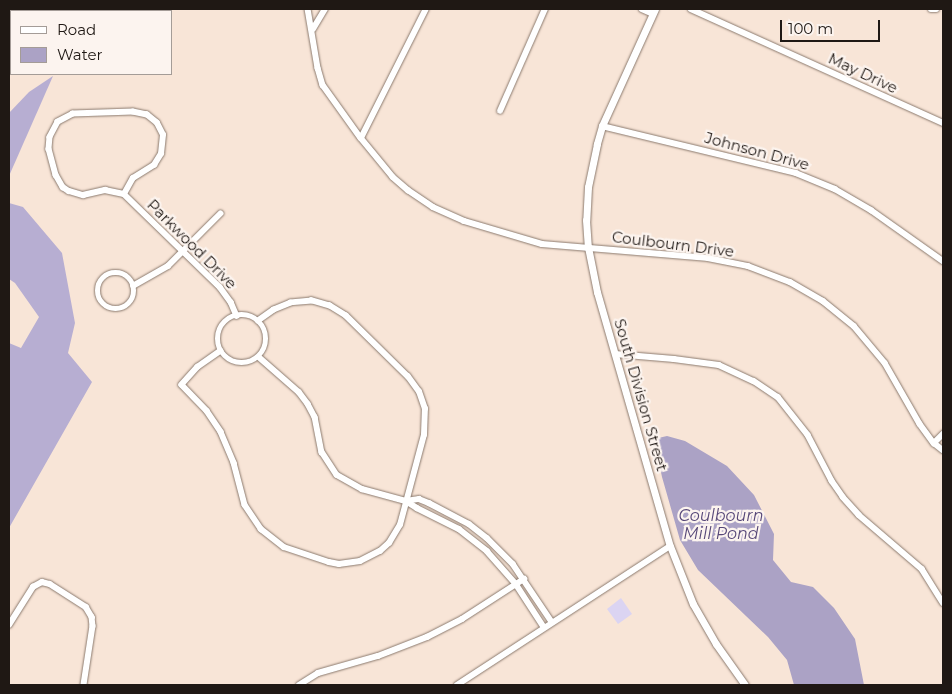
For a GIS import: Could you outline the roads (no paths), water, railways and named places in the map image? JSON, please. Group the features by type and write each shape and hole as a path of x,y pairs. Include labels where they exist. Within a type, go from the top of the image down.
{"street":[{"name":"Coulbourn Drive","path":"308,9 323,86 361,138 393,177 408,190 447,214 542,244 726,261 761,270 803,289 836,311 854,326 885,363 920,424 934,443 943,450"},
{"path":"313,29 325,9"},
{"path":"361,138 426,9"},
{"path":"500,111 545,9"},
{"path":"642,9 654,11"},
{"name":"May Drive","path":"691,9 943,123"},
{"path":"931,9 936,9"},
{"name":"South Division Street","path":"654,11 602,126 588,187 586,220 588,247 597,292 670,546 693,604 716,644 746,685"},
{"path":"134,112 147,115 157,123 163,135 161,154 154,165 133,178 124,194 105,190 83,195 63,187 56,175 49,150 50,137 58,122 73,114 134,112"},
{"name":"Johnson Drive","path":"602,126 629,134 781,168 805,176 835,189 871,210 943,261"},
{"name":"Parkwood Drive","path":"124,194 224,291 237,316"},
{"path":"133,286 161,271 184,252 220,214"},
{"path":"114,273 126,276 133,286 133,297 121,309 109,308 100,300 98,295 99,283 103,278 114,273"},
{"path":"221,351 198,367 182,385 207,411 221,432 232,458 242,495 250,514 261,529 284,548 339,564 360,561 380,551 389,543 400,525 424,435 426,417 422,399 411,381 346,316 330,306 312,301 291,302 274,310 258,321"},
{"path":"244,315 258,321 263,327 266,343 259,357 245,363 230,360 221,351 218,343 220,328 224,322 244,315"},
{"path":"615,354 719,365 754,381 778,397 808,435 832,481 843,497 859,514 922,569 943,603"},
{"path":"259,357 299,392 308,404 315,417 322,452 337,475 362,489 406,501 419,500 429,503 469,524 495,545 524,579 552,622"},
{"path":"934,443 943,434"},
{"path":"406,501 416,508 450,523 495,558 516,584 544,627"},
{"path":"457,685 670,546"},
{"path":"299,685 318,673 378,656 427,637 462,619 524,579"},
{"path":"9,625 33,587 42,582 50,584 86,607 92,617 93,626 84,685"}],"water":[{"path":"9,9 94,9 10,10 10,14"},
{"name":"Coulbourn Mill Pond","path":"667,436 685,441 727,466 754,495 774,534 773,560 791,582 813,587 834,608 855,639 864,685 794,685 787,660 768,637 698,570 680,540 662,477 654,439"}]}
